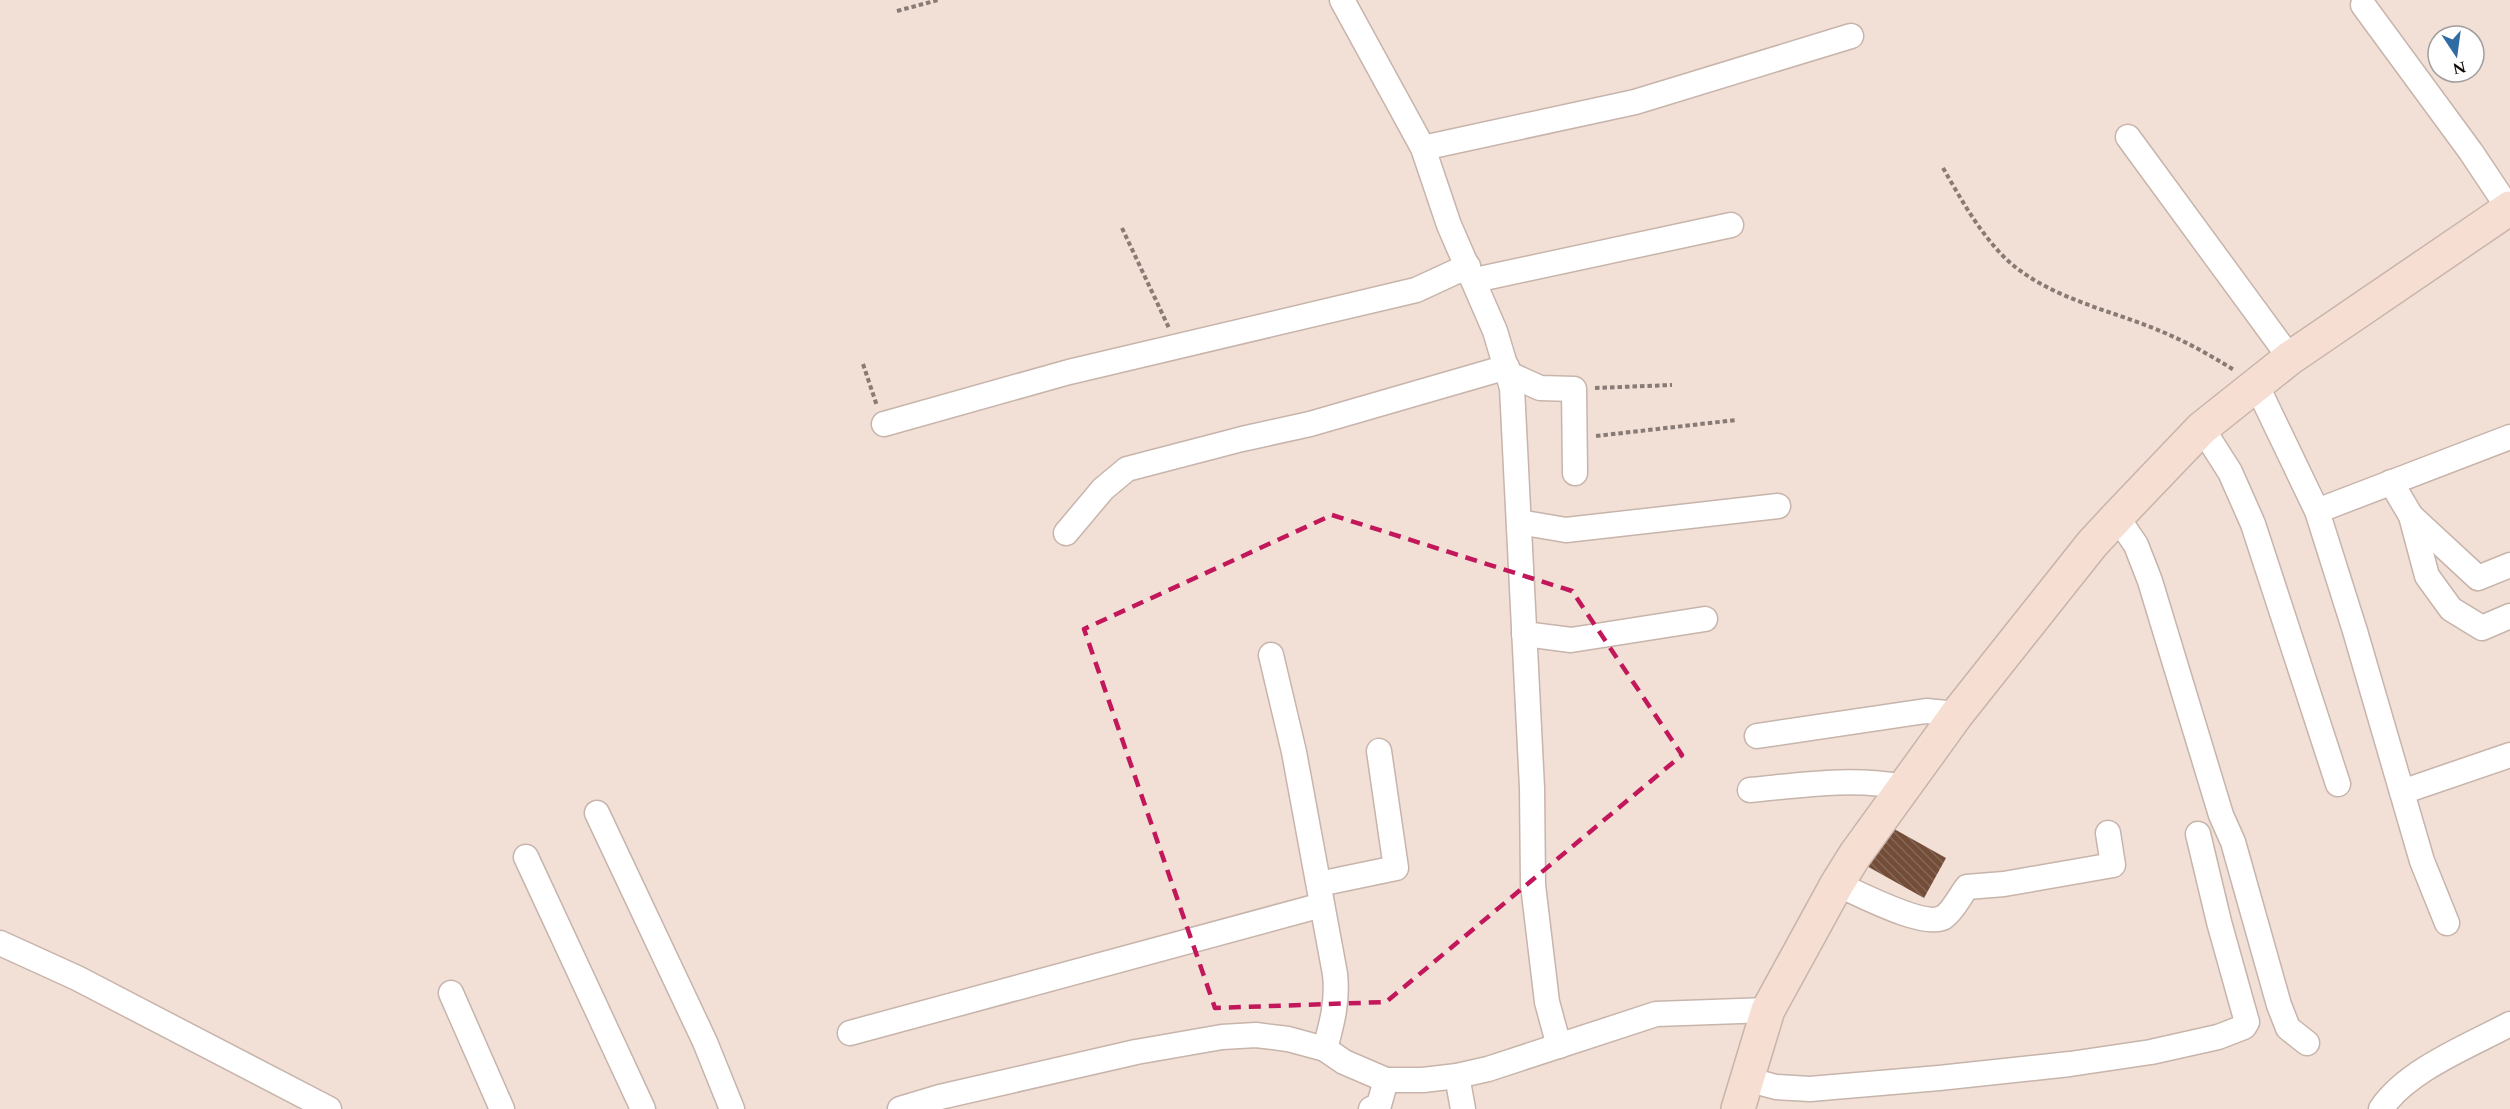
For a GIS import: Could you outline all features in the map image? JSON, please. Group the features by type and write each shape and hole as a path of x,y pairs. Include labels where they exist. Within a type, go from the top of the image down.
{"main road":[{"path":"1742,1094 1768,1010 1837,884 1957,714 2092,544 2202,428 2256,384 2290,358 2509,208"}],"street":[{"path":"1342,0 1423,148 1449,225 1472,273 1508,370 1516,427 1536,925 1547,1002 1559,1046"},
{"path":"2363,5 2471,152 2509,208"},
{"path":"1423,148 1635,102 1851,36"},
{"path":"2128,137 2290,358"},
{"path":"884,424 1069,372 1416,290 1472,273 1731,225"},
{"path":"1066,533 1103,489 1126,469 1310,424 1508,370 1540,388 1574,389 1575,473"},
{"path":"2256,384 2317,511 2355,631 2422,861 2447,923"},
{"path":"2202,428 2230,472 2253,524 2338,784"},
{"path":"2317,511 2510,437"},
{"path":"2391,482 2411,516 2427,576 2451,609 2482,628 2510,616"},
{"path":"1520,522 1566,530 1778,506"},
{"path":"2411,516 2478,578 2510,565"},
{"path":"2117,517 2136,545 2150,581 2221,815 2233,842 2279,1005 2288,1028 2307,1043"},
{"path":"1524,634 1571,640 1705,619"},
{"path":"1271,655 1294,752 1337,993 1335,1012 1325,1049"},
{"path":"1757,736 1926,711 1957,714"},
{"path":"850,1033 1320,894 1396,868 1379,751"},
{"path":"2402,792 2510,755"},
{"path":"1750,790 1832,782 1881,782 1904,787"},
{"path":"597,813 705,1042 732,1109"},
{"path":"1837,884 1919,919 1938,920 1945,917 1967,887 2004,884 2113,865 2108,833"},
{"path":"1742,1094 1776,1087 1810,1089 1939,1078 2151,1052 2237,1031 2247,1022 2219,922 2198,834"},
{"path":"526,857 643,1109"},
{"path":"0,943 76,978 329,1109"},
{"path":"451,993 502,1109"},
{"path":"900,1109 940,1097 1136,1052 1222,1037 1256,1035 1288,1040 1325,1049 1344,1062 1386,1080 1423,1080 1457,1076 1656,1014 1768,1010"},
{"path":"2382,1109 2391,1095 2409,1078 2510,1024"},
{"path":"1457,1076 1463,1109"},
{"path":"1371,1109 1379,1105 1386,1080"}],"path":[{"path":"897,11 938,0"},
{"path":"1943,168 1974,219 2005,258 2029,276 2065,295 2173,336 2222,362 2256,384"},
{"path":"1122,228 1177,347"},
{"path":"863,364 884,424"},
{"path":"1574,389 1672,385"},
{"path":"1575,439 1736,420"}],"highlighted area":[{"path":"1332,515 1572,591 1682,755 1386,1002 1215,1008 1084,629"}],"building":[{"path":"1887,825 1946,858 1924,898 1865,865"}]}
